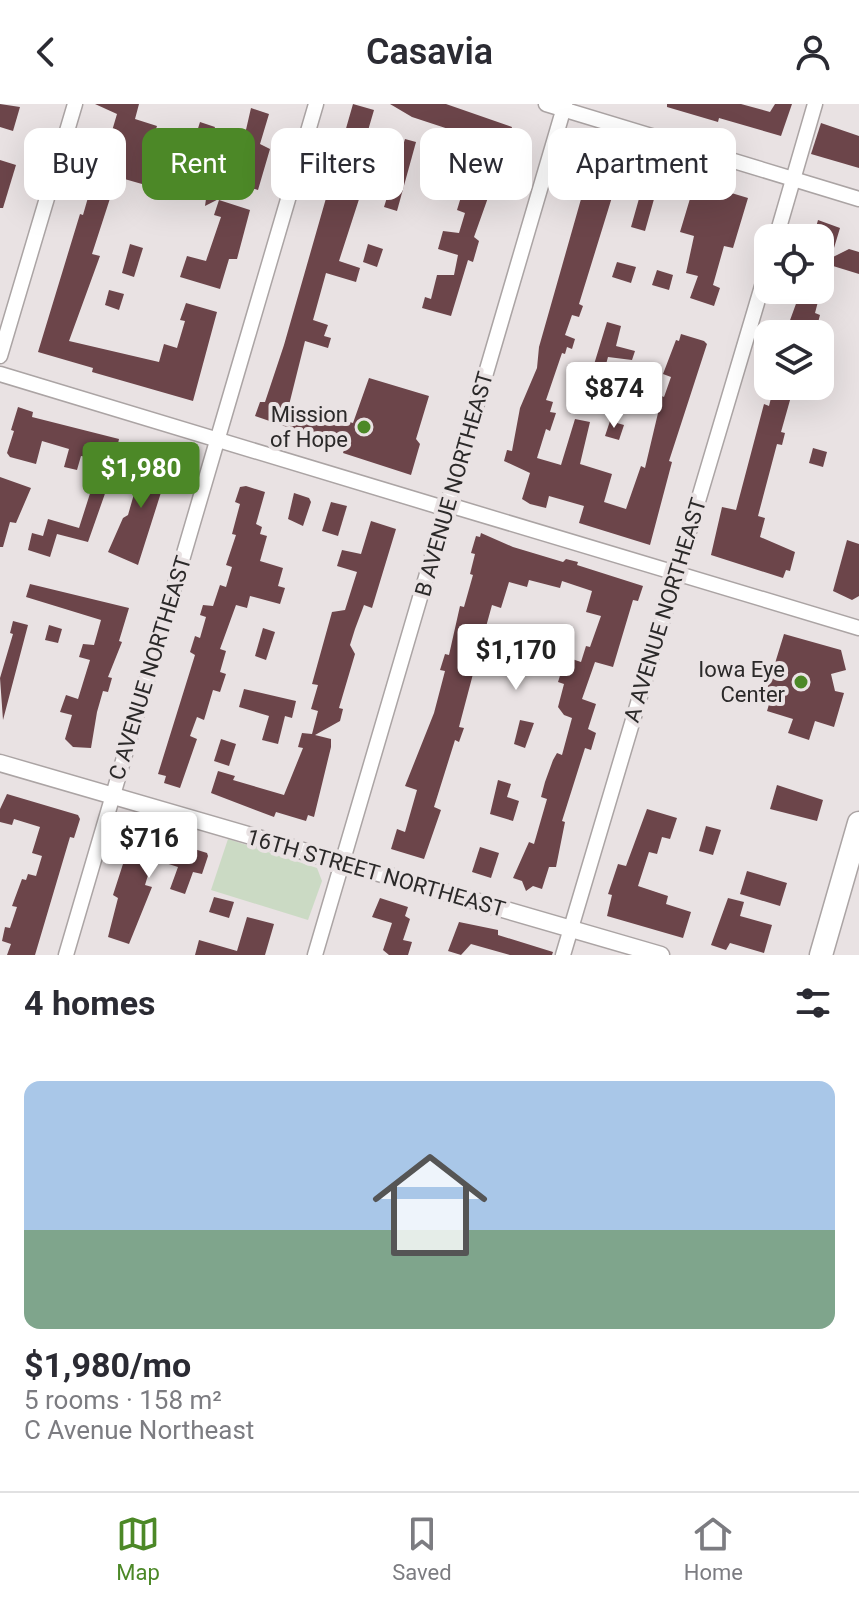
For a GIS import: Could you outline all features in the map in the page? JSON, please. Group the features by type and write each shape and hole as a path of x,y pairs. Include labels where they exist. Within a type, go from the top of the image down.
{"main road":[{"path":"821,955 854,854 859,823"}],"street":[{"path":"0,356 75,104"},
{"name":"C AVENUE NORTHEAST","path":"66,955 316,104"},
{"path":"546,104 859,199"},
{"path":"780,224 815,104"},
{"name":"B AVENUE NORTHEAST","path":"315,955 564,107"},
{"name":"A AVENUE NORTHEAST","path":"563,955 757,304"},
{"path":"0,374 217,441 859,628"},
{"name":"16TH STREET NORTHEAST","path":"0,763 661,955"}],"green space":[{"path":"228,839 317,868 322,881 308,920 211,890"}],"building":[{"path":"0,104 20,107 13,131 0,127"},
{"path":"95,104 139,104 135,119 157,126 142,128 142,184 126,179 126,128 113,128 117,114"},
{"path":"353,104 374,110 369,128 346,128"},
{"path":"390,104 446,104 512,127 445,128 412,117"},
{"path":"667,104 741,104 770,112 775,104 792,104 781,136 719,118 718,122 667,107"},
{"path":"251,108 269,114 260,144 270,149 258,190 255,189 255,128 246,128"},
{"path":"200,122 215,127 215,128 198,128"},
{"path":"821,123 859,136 859,168 811,154"},
{"path":"405,139 416,142 404,186"},
{"path":"0,160 16,165 3,208 0,208"},
{"path":"736,194 748,198 733,248 724,246 713,285 720,288 714,306 690,298 698,276 686,273 694,236 680,232 690,200 736,200"},
{"path":"87,200 109,200 92,254 100,256 69,341 159,362 164,344 177,348 185,321 180,320 186,303 217,312 193,401 92,372 93,368 38,352 80,214 83,215"},
{"path":"219,200 250,210 237,259 229,259 220,289 180,277 187,256 206,261 221,217 214,215"},
{"path":"326,200 359,200 339,261 360,268 356,282 326,273 313,320 328,325 324,336 331,338 328,348 305,341 289,405 353,423 369,378 429,396 416,439 420,444 411,475 343,453 345,447 255,416 260,402 265,402"},
{"path":"386,200 400,200 397,211 384,207"},
{"path":"460,200 487,200 474,237 479,241 473,262 468,260 451,316 422,308 425,297 431,299 437,275 454,275 458,255 438,249 443,231 459,233 465,213 457,210"},
{"path":"581,200 611,200 579,304 583,306 579,317 572,315 565,335 575,339 572,349 567,347 565,354 562,353 546,400 553,402 550,412 556,413 550,431 546,429 537,458 561,465 575,419 590,422 580,464 612,474 604,502 626,509 641,466 645,468 658,413 651,411 652,405 621,396 625,381 664,397 671,377 663,374 676,340 679,341 681,334 704,341 707,344 669,461 672,462 650,545 579,523 584,506 549,496 546,508 522,499 530,473 504,461 507,450 512,451 520,408 537,368 539,347"},
{"path":"639,200 654,200 645,231 631,227"},
{"path":"834,226 840,228 834,248"},
{"path":"130,244 143,248 134,277 122,273"},
{"path":"368,244 383,249 377,267 363,262"},
{"path":"849,249 859,252 859,274 834,266 834,256"},
{"path":"617,262 636,267 631,283 612,277"},
{"path":"657,270 673,275 669,290 652,285"},
{"path":"109,290 124,294 119,310 105,305"},
{"path":"796,304 817,304 815,313 820,315 819,320 790,320"},
{"path":"607,322 621,326 616,346 635,351 632,360 608,357 598,394 579,389 585,369 592,371"},
{"path":"770,400 790,400 781,432 785,433 782,445 777,444 758,516 765,518 760,537 795,552 790,571 786,570 783,578 711,555 722,507 736,510 764,404 769,406"},
{"path":"18,407 33,412 32,417 119,439 114,462 81,456 77,470 64,467 69,449 42,441 36,464 10,457 7,453"},
{"path":"610,421 624,425 619,440 605,436"},
{"path":"813,448 827,452 823,467 809,463"},
{"path":"146,452 171,461 138,565 108,552 123,518 128,515"},
{"path":"0,477 31,488 16,523 10,522 3,547 0,547"},
{"path":"94,481 108,485 88,542 57,534 50,557 28,550 32,533 43,536 48,519 79,528"},
{"path":"240,487 265,492 256,524 262,527 260,534 267,536 260,561 283,568 278,586 285,588 280,604 250,596 247,608 236,605 220,649 226,651 220,672 226,674 220,692 213,690 204,720 197,717 190,736 197,739 180,788 164,783 166,776 158,774 195,655 190,652 195,636 200,638 206,617 200,615 203,605 213,606 220,585 226,587 232,567 226,565 236,535 232,534 240,504 235,502"},
{"path":"294,493 309,498 311,502 303,526 288,519"},
{"path":"331,502 347,506 338,536 322,531"},
{"path":"371,521 396,529 372,608 364,605 350,645 355,654 339,708 343,709 340,721 315,735 331,739 331,747 314,817 308,815 306,821 276,812 274,817 211,793 218,771 235,776 233,780 284,795 303,748 298,747 302,733 312,734 318,711 311,709 318,685 312,684 332,612 345,610 357,572 337,566 342,550 361,554"},
{"path":"481,533 513,547 563,562 566,559 578,562 577,565 643,586 638,601 633,600 613,667 595,662 582,699 596,704 588,729 596,733 591,750 585,748 562,821 565,822 556,867 549,867 542,889 533,886 526,891 522,881 513,878 529,842 534,844 547,799 541,797 545,782 557,753 562,755 572,718 564,715 558,707 564,684 558,682 566,657 581,662 601,616 586,612 592,591 562,581 560,588 529,580 527,587 509,582 501,608 492,605 484,634 497,640 494,652 484,651 476,675 473,674 459,727 464,728 459,742 455,740 434,807 441,810 424,859 391,849 397,829 405,832 417,790 405,786 434,713 445,671 440,670 445,654 449,655 460,606 464,607 473,575 470,574 475,554 471,553 476,536 480,537"},
{"path":"847,540 859,544 859,596 852,600 833,591"},
{"path":"30,584 129,608 119,641 122,642 108,677 112,678 108,692 103,691 97,712 91,748 73,747 65,739 72,715 60,712 66,695 78,699 90,660 79,657 83,644 94,645 101,620 26,597"},
{"path":"13,621 28,625 3,720 0,678 13,634 10,633"},
{"path":"49,625 62,629 58,643 45,640"},
{"path":"263,628 275,632 266,660 255,656"},
{"name":"Iowa Eye Center","path":"784,634 841,650 846,670 831,674 835,691 844,693 834,727 815,721 809,740 788,733 793,719 767,711 770,701 764,699"},
{"path":"244,689 296,701 292,718 285,716 278,744 262,740 269,716 239,707"},
{"path":"520,720 534,723 525,748 514,744"},
{"path":"221,739 236,744 229,766 214,761"},
{"path":"498,780 511,784 507,797 519,801 513,821 490,814"},
{"path":"777,785 823,800 817,821 770,809"},
{"path":"7,794 78,815 80,819 74,838 70,837 35,955 7,955 11,944 2,941 5,927 10,928 17,907 12,906 22,879 26,880 28,874 36,876 42,856 32,853 40,827 14,819 12,825 0,822 0,809"},
{"path":"647,809 677,818 670,839 662,837 657,854 649,852 638,886 668,896 666,904 691,912 683,938 607,916 612,895 608,894 618,864 626,866"},
{"path":"706,826 721,830 713,855 699,851"},
{"path":"132,836 171,845 172,842 207,853 208,856 202,874 193,872 185,894 170,889 178,867 153,859 145,885 152,887 129,944 108,937 118,898 113,895"},
{"path":"480,847 499,853 491,878 472,872"},
{"path":"747,871 787,883 780,906 740,894"},
{"path":"214,897 234,902 229,918 209,912"},
{"path":"380,898 408,907 405,916 410,919 403,940 412,942 408,955 389,955 383,950 392,923 372,917"},
{"path":"728,898 744,902 740,916 772,925 764,953 730,943 726,950 711,945"},
{"path":"247,917 274,924 265,955 195,955 199,940 237,951"},
{"path":"459,922 498,930 498,935 553,952 552,955 510,955 471,944 461,955 448,951"}],"place":[{"name":"Mission of Hope","path":"364,427"},
{"name":"Iowa Eye Center","path":"801,682"}]}
